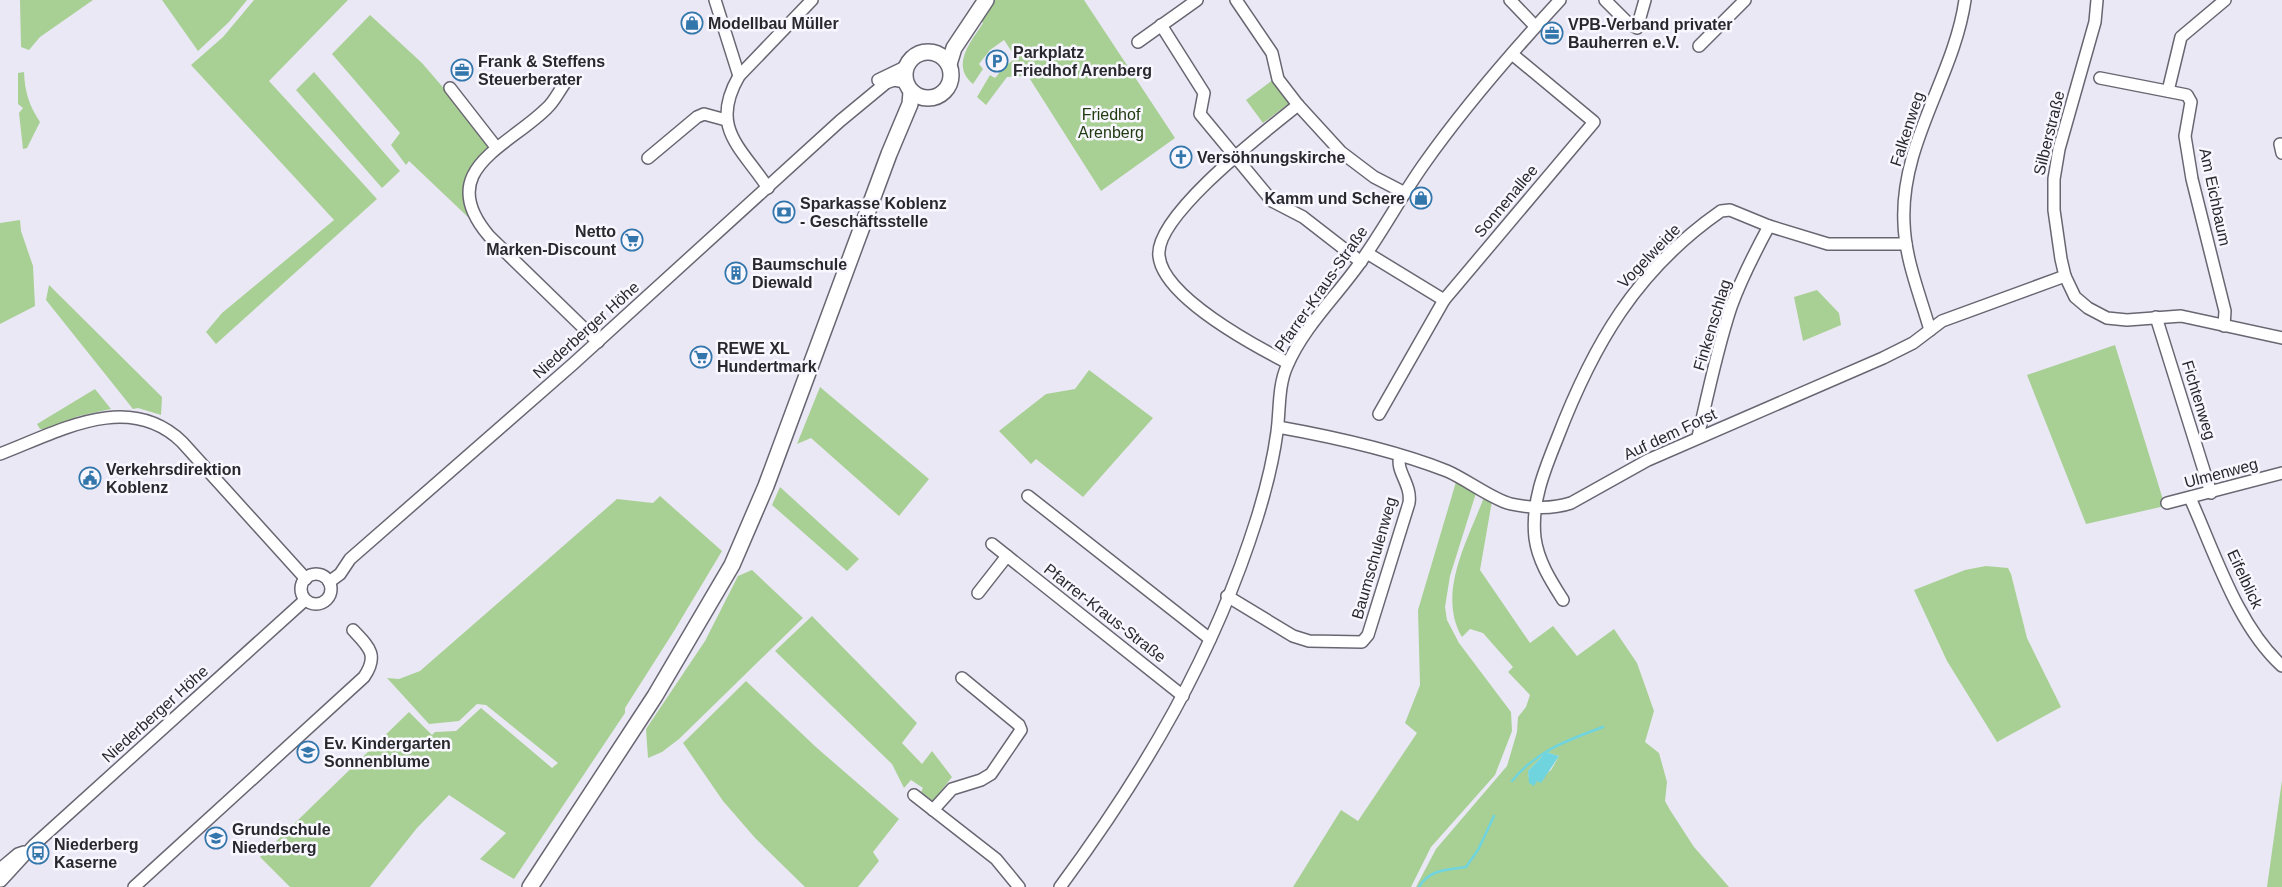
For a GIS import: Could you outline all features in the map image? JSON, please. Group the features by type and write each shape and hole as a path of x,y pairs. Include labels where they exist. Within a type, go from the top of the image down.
{"main road":[{"path":"937,53 947,44 979,0"},
{"path":"948,64 954,48 986,0"},
{"path":"530,887 655,696 732,565 766,486 886,166 910,104 907,80 912,58 921,52 937,53 948,64 951,73 949,86 940,95 926,98 918,107 886,166"},
{"path":"907,80 926,98"}],"street":[{"path":"715,0 739,76"},
{"path":"768,188 736,145 726,120 732,88 739,76 812,0"},
{"path":"1138,42 1197,0"},
{"path":"1236,0 1272,53 1278,79 1298,104 1341,152 1374,176 1405,193"},
{"path":"1510,0 1536,26"},
{"name":"Pfarrer-Kraus-Straße","path":"1060,887 1128,791 1183,696 1210,639 1254,530 1268,483 1278,427 1281,388 1288,362 1308,331 1364,258 1444,136 1560,0"},
{"path":"1606,0 1628,23 1637,28 1645,0"},
{"path":"1699,46 1745,0"},
{"name":"Falkenweg","path":"1930,330 1906,244 1904,221 1908,177 1918,135 1954,44 1965,0"},
{"name":"Silberstraße","path":"2097,0 2095,22 2055,164 2054,210 2066,276 2075,297 2097,314 2116,319 2181,316 2282,338"},
{"path":"2168,91 2181,37 2225,0"},
{"path":"1161,25 1204,93 1200,114 1272,201 1303,217 1364,258 1444,300"},
{"name":"Sonnenallee","path":"1379,414 1444,300 1594,122 1512,54"},
{"name":"Niederberger Höhe","path":"327,579 340,574 350,559 598,342 768,188 840,121 848,109 875,82 886,74 907,80"},
{"name":"Am Eichbaum","path":"2100,78 2188,95 2191,102 2185,136 2192,179 2225,311 2224,326"},
{"path":"565,83 547,108 496,147 472,174 469,193 478,222 598,342"},
{"path":"450,88 496,147"},
{"path":"1288,362 1248,342 1216,321 1169,278 1160,262 1160,242 1168,226 1208,182 1298,104"},
{"path":"648,158 690,122 704,114 726,120"},
{"name":"Vogelweide","path":"1534,506 1547,463 1589,364 1613,320 1639,286 1676,249 1721,211 1730,210 1769,226 1828,244 1906,244"},
{"name":"Finkenschlag","path":"1698,437 1719,348 1732,306 1750,261 1769,226"},
{"name":"Auf dem Forst","path":"1278,427 1327,436 1400,456 1458,476 1509,504 1559,507 1571,503 1648,460 1698,437 1883,358 1913,343 1942,321 2066,276"},
{"name":"Fichtenweg","path":"2156,317 2211,493"},
{"path":"0,454 91,421 128,416 163,425 182,442 306,579"},
{"name":"Baumschulenweg","path":"1228,596 1293,636 1309,641 1362,642 1368,635 1409,504 1408,484 1399,466 1400,456"},
{"name":"Ulmenweg","path":"2167,503 2281,477"},
{"path":"1028,496 1210,639"},
{"name":"Eifelblick","path":"2190,498 2242,613 2278,662"},
{"path":"1534,506 1535,539 1540,558 1548,576 1563,600"},
{"name":"Pfarrer-Kraus-Straße","path":"992,544 1183,696"},
{"path":"978,594 1007,556"},
{"path":"315,574 327,579 331,595 325,602 317,605 305,600 302,587 306,579 315,574"},
{"name":"Niederberger Höhe","path":"1,879 23,859 26,852 305,600"},
{"path":"134,887 364,677 371,666 371,653 369,647 353,630"},
{"path":"2278,662 2282,650"},
{"path":"933,810 952,789 982,780 991,774 1021,730 1019,725 962,678"},
{"path":"914,795 996,859 1019,887"}],"green space":[{"path":"20,0 93,0 40,37 29,50 21,47"},
{"path":"162,0 247,0 229,22 198,51"},
{"path":"254,0 348,0 269,81 377,199 216,344 206,332 222,313 334,220 191,65 223,37"},
{"name":"Friedhof Arenberg","path":"995,0 1084,0 1175,138 1101,191 1028,76 1007,77 986,105 977,97 990,75 995,78 1005,66 1016,58 1004,40 990,50 979,64 983,69 973,84 966,77 963,61 968,46 983,23 980,19"},
{"path":"370,15 422,63 490,142 490,146 470,170 467,179 465,198 469,218 409,161 406,165 391,145 400,133 332,54"},
{"path":"24,72 28,98 40,122 27,148 23,149 19,113 23,108 18,104 18,73"},
{"path":"314,72 400,171 382,188 296,90"},
{"path":"1274,79 1291,102 1263,123 1246,100"},
{"path":"20,220 21,231 33,266 35,306 0,324 0,223"},
{"path":"49,285 162,397 161,415 138,408 133,409 46,300"},
{"path":"1817,290 1839,313 1841,325 1803,341 1794,297"},
{"path":"2115,345 2165,506 2086,524 2027,375"},
{"path":"1089,370 1153,418 1083,497 1036,459 1031,464 999,431 1046,394 1075,389"},
{"path":"820,387 929,479 899,516 811,438 797,444"},
{"path":"95,389 111,409 79,416 45,429 40,429 37,424"},
{"path":"1456,482 1476,493 1450,576 1445,607 1447,620 1459,643 1511,712 1512,731 1495,775 1431,847 1411,887 1293,887 1341,810 1358,821 1417,733 1405,723 1420,685 1418,610"},
{"path":"780,487 859,559 847,571 772,505"},
{"path":"660,496 722,551 625,708 625,713 514,879 480,859 506,833 449,795 417,828 370,887 290,887 260,857 409,712 432,735 435,732 456,731 481,708 552,768 558,763 486,705 477,704 459,721 429,724 387,678 399,679 420,671 617,499 653,503"},
{"path":"1484,497 1492,501 1480,570 1530,643 1553,626 1577,656 1614,629 1637,663 1654,711 1645,742 1659,753 1667,782 1665,801 1694,847 1729,887 1416,887 1436,849 1507,766 1517,732 1518,717 1526,707 1530,695 1508,672 1513,667 1483,633 1470,629 1462,637 1455,620 1452,602 1458,566","holes":["1546,752 1559,756 1551,770 1537,781 1529,779 1528,771"]},
{"path":"1986,566 2008,568 2027,638 2061,707 1997,742 1947,661 1914,590 1965,570"},
{"path":"752,570 803,618 679,739 662,752 648,758 646,729 705,641 738,576"},
{"path":"812,616 917,723 902,743 922,764 932,751 952,777 933,801 921,792 923,788 911,780 904,788 892,764 775,651"},
{"path":"746,681 817,748 899,819 873,852 879,861 858,887 805,887 756,839 723,801 683,743"},
{"path":"2282,780 2282,887 2267,887"}],"water":[{"path":"1546,752 1559,756 1541,783 1537,781 1534,786 1529,783 1528,771"}],"waterway":[{"path":"1512,781 1542,754 1565,742 1603,727"},
{"path":"1419,887 1428,877 1440,871 1466,867 1478,850 1494,816"}],"place":[{"name":"Modellbau Müller","path":"692,23"},
{"name":"VPB-Verband privater Bauherren e.V.","path":"1552,33"},
{"name":"Parkplatz Friedhof Arenberg","path":"997,61"},
{"name":"Frank & Steffens Steuerberater","path":"462,70"},
{"name":"Versöhnungskirche","path":"1181,157"},
{"name":"Kamm und Schere","path":"1421,198"},
{"name":"Sparkasse Koblenz - Geschäftsstelle","path":"784,212"},
{"name":"Netto Marken-Discount","path":"632,240"},
{"name":"Baumschule Diewald","path":"736,273"},
{"name":"REWE XL Hundertmark","path":"701,357"},
{"name":"Verkehrsdirektion Koblenz","path":"90,478"},
{"name":"Ev. Kindergarten Sonnenblume","path":"308,752"},
{"name":"Grundschule Niederberg","path":"216,838"},
{"name":"Niederberg Kaserne","path":"38,853"}]}
